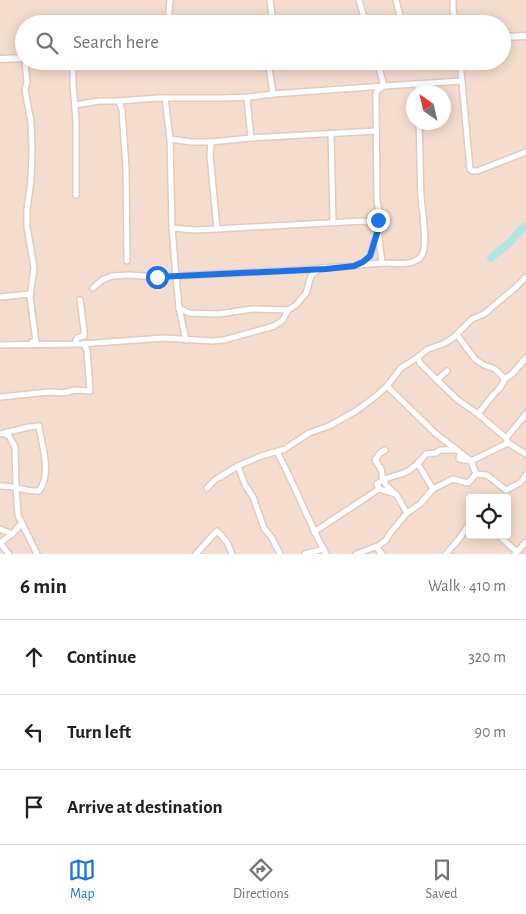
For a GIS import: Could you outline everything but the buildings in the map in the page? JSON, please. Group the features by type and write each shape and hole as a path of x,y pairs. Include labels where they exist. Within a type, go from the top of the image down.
{"street":[{"path":"169,15 170,0"},
{"path":"270,0 272,15"},
{"path":"359,0 363,15"},
{"path":"396,0 400,15"},
{"path":"453,0 454,15"},
{"path":"511,37 526,36"},
{"path":"0,59 15,58"},
{"path":"0,345 36,342 31,305 34,268 27,227 32,150 25,90 25,70"},
{"path":"73,70 76,195"},
{"path":"269,70 273,94"},
{"path":"380,70 384,86"},
{"path":"461,70 470,169 472,171 477,170 526,152"},
{"path":"75,105 99,101 249,97 462,81"},
{"path":"382,263 378,230 380,216 377,202 376,94 384,86"},
{"path":"249,97 247,99 251,138"},
{"path":"165,98 170,139 172,228 176,276 179,308 186,340"},
{"path":"119,101 122,110 126,168 127,261"},
{"path":"93,288 102,280 112,276 157,277 354,266 413,262 418,260 423,254 425,246 421,197 419,130"},
{"path":"170,139 211,142 376,131"},
{"path":"331,133 333,223"},
{"path":"211,142 210,155 217,229"},
{"path":"172,228 194,230 363,221 375,223 378,220"},
{"path":"354,266 370,256 378,230"},
{"path":"0,345 75,344 164,338 220,340 274,326 283,320 288,310 296,305 306,293 311,276 320,268"},
{"path":"207,488 219,477 238,466 261,456 285,449 309,433 329,426 356,411 387,386 401,368 428,349 443,344 457,335 472,319 484,314 526,277"},
{"path":"0,297 31,294"},
{"path":"75,344 77,338 84,336 80,300"},
{"path":"179,308 189,313 218,314 253,309 288,310"},
{"path":"457,335 475,359 484,365 495,368 506,379"},
{"path":"0,397 48,392 63,393 75,390 90,391 87,351 84,343"},
{"path":"418,357 420,363 458,400 526,454"},
{"path":"478,414 506,379 526,358"},
{"path":"437,380 447,371"},
{"path":"387,386 435,433 470,461 476,474"},
{"path":"470,461 507,440 526,414"},
{"path":"0,486 16,487 28,492 39,491 43,485 46,469 39,426 2,433"},
{"path":"2,433 9,436 14,447 18,516 37,554"},
{"path":"385,450 375,460 381,469 386,485 396,494 407,513"},
{"path":"394,493 380,489 377,484 383,479 406,472 418,464 426,454 436,454 440,450 458,451"},
{"path":"277,452 292,479 314,532 325,552 305,554"},
{"path":"418,464 433,489"},
{"path":"238,466 245,485 253,497 264,528 272,538 280,554"},
{"path":"476,474 487,475 506,490 520,483 526,475"},
{"path":"356,554 376,547 386,540 407,513 420,504 433,489 453,479 468,483 476,474"},
{"path":"314,532 380,489"},
{"path":"9,554 0,543 22,524"},
{"path":"0,529 12,534"},
{"path":"446,554 466,529"},
{"path":"196,554 217,531 227,542 232,554"},
{"path":"502,539 516,553 526,542"},
{"path":"376,547 382,554"}],"shaded area":[{"path":"0,0 526,0 526,554 0,554"}],"waterway":[{"path":"491,258 526,226"}],"route":[{"path":"157,277 354,266 370,256 378,230 378,220"}]}
